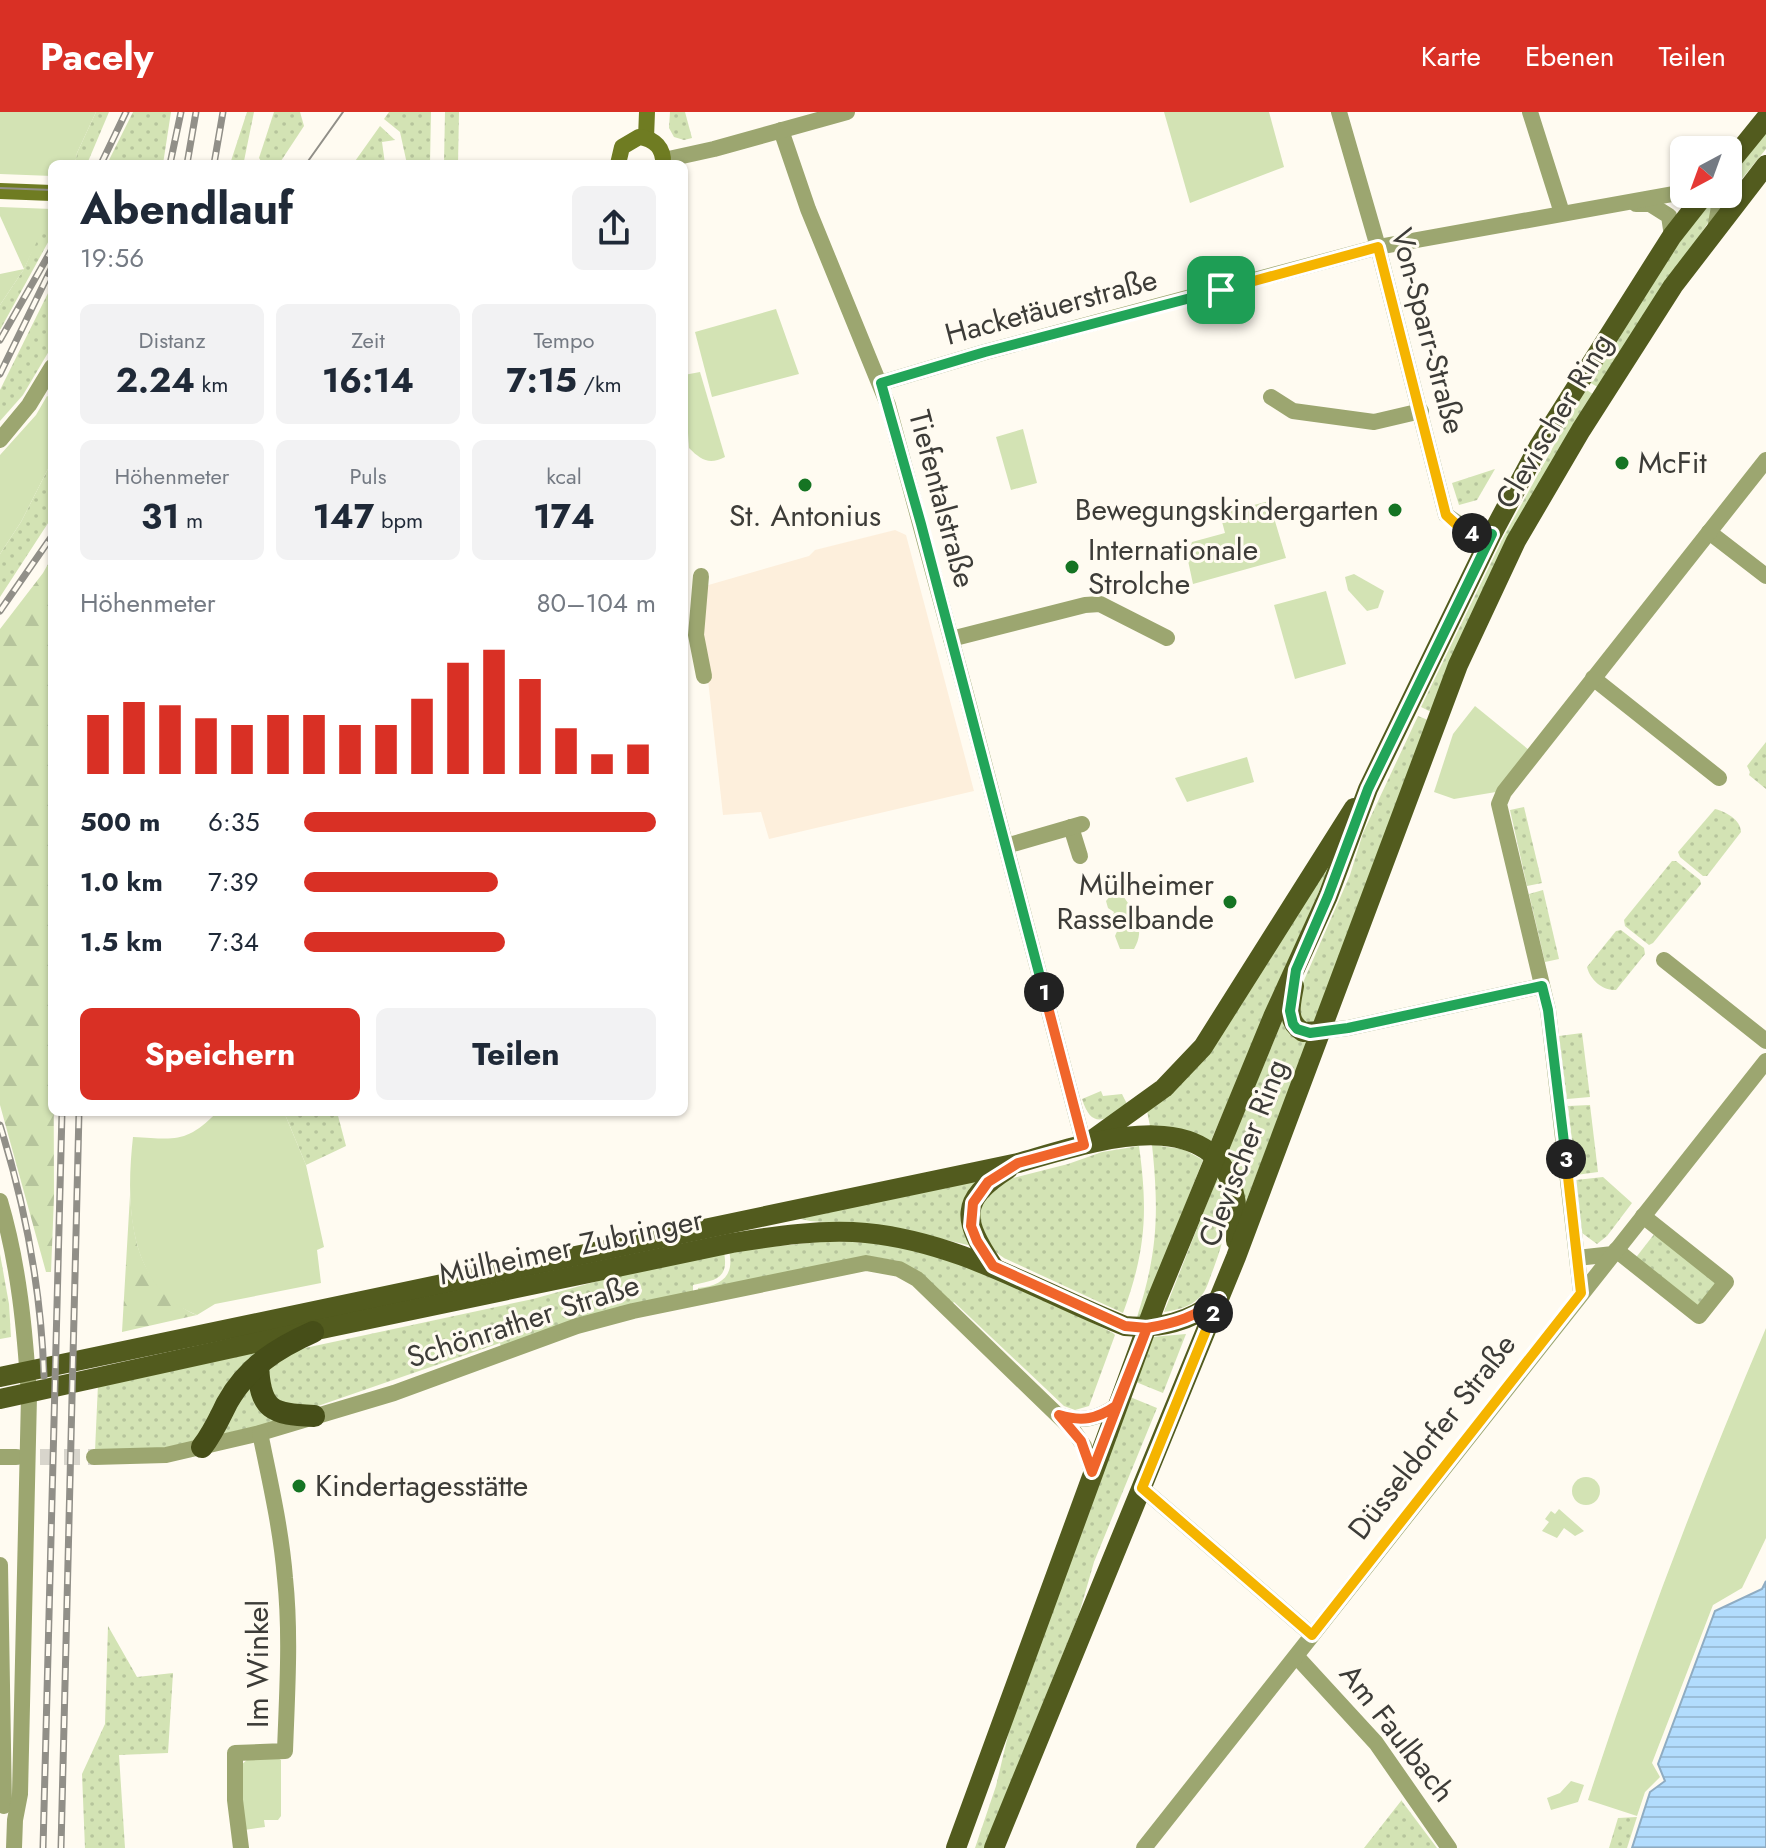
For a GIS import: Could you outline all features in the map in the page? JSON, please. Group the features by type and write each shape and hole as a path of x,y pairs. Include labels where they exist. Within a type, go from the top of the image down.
{"highway":[{"path":"202,1447 218,1425 242,1380 269,1354 313,1332"},
{"path":"258,1365 259,1390 268,1405 282,1414 314,1416"}],"main road":[{"path":"646,138 647,112"},
{"path":"1742,148 1766,118"},
{"path":"618,160 626,142 639,137 658,146 662,160"},
{"name":"Clevischer Ring","path":"994,1848 1236,1257 1458,665 1484,605 1516,541 1581,430 1673,286 1766,165"},
{"path":"0,191 48,193"},
{"name":"Clevischer Ring","path":"956,1848 1116,1406 1214,1157 1328,896 1368,789 1492,534 1539,446 1672,236 1694,208"},
{"name":"Clevischer Ring","path":"1084,1145 1164,1088 1203,1047 1345,819 1368,789"},
{"path":"1296,970 1290,1011 1293,1024 1303,1032 1322,1031"},
{"path":"1084,1145 1158,1134 1187,1140 1214,1157 1227,1176 1236,1199 1236,1257"},
{"name":"Mülheimer Zubringer","path":"0,1377 1018,1163 1084,1145"},
{"path":"993,1266 973,1234 971,1210 976,1197 988,1182 1018,1163"},
{"name":"Mülheimer Zubringer","path":"0,1399 732,1243 838,1232 899,1238 952,1251 993,1266 1125,1326 1147,1328"},
{"path":"1147,1328 1184,1321 1219,1299"}],"street":[{"path":"670,160 847,112"},
{"name":"Von-Sparr-Straße","path":"1339,112 1378,247 1446,515 1472,533 1492,534"},
{"path":"1530,112 1562,213"},
{"name":"Tiefentalstraße","path":"781,130 808,209 881,383 1084,1145"},
{"name":"Hacketäuerstraße","path":"881,383 985,352 1378,247 1670,194"},
{"name":"Hacketäuerstraße","path":"1610,205 1650,204 1669,216 1672,236"},
{"path":"1715,230 1719,208"},
{"path":"0,440 29,405 48,374"},
{"path":"1271,397 1293,411 1374,422 1421,411"},
{"path":"1581,1293 1548,1010 1499,804 1504,792 1766,460"},
{"path":"1709,532 1766,576"},
{"path":"688,578 706,575 696,635 704,676"},
{"path":"951,639 1085,605 1100,604 1167,638"},
{"path":"1593,678 1719,778"},
{"path":"1006,846 1077,825 1080,856"},
{"path":"1664,960 1766,1041"},
{"path":"1322,1031 1542,986"},
{"name":"Düsseldorfer Straße","path":"1144,1848 1766,1061"},
{"path":"0,1201 25,1332 29,1396 20,1779 7,1807"},
{"path":"1577,1258 1614,1252 1699,1316 1726,1282 1643,1216"},
{"name":"Schönrather Straße","path":"94,1457 166,1455 260,1433 394,1393 577,1326 633,1311 866,1263 899,1269 917,1279 1059,1415 1081,1441 1092,1472"},
{"path":"1059,1415 1083,1420 1116,1406"},
{"name":"Im Winkel","path":"241,1848 235,1800 235,1753 285,1751 288,1665 286,1580 276,1505 260,1433"},
{"path":"1142,1488 1312,1635"},
{"path":"0,1565 7,1807 14,1848"},
{"name":"Am Faulbach","path":"1297,1657 1376,1743 1449,1848"}],"shaded area":[{"path":"895,530 906,535 974,791 769,839 761,812 723,815 702,626 705,586 809,556 815,550"}],"green space":[{"path":"0,112 96,112 76,160 48,160 48,176 0,174"},
{"path":"96,112 109,112 89,160 76,160"},
{"path":"133,112 171,112 164,160 109,160"},
{"path":"247,112 254,112 244,160 231,160"},
{"path":"274,112 300,112 304,126 282,160 259,158"},
{"path":"389,112 431,112 430,160 406,160 400,132 384,119"},
{"path":"445,112 459,112 458,160 444,160"},
{"path":"670,112 685,112 692,138 684,140 674,137 669,128"},
{"path":"1164,112 1269,112 1284,167 1190,203"},
{"path":"380,126 395,140 382,142 384,160 356,160"},
{"path":"1766,133 1766,149 1742,179 1742,161"},
{"path":"0,207 48,209 48,218 24,269 0,216"},
{"path":"1704,208 1713,208 1711,218 1601,389 1589,382 1653,277"},
{"path":"48,217 48,242 0,330 0,305 24,269"},
{"path":"24,269 0,305 0,274"},
{"path":"48,293 48,353 23,395 0,421 0,390"},
{"path":"776,309 799,374 712,397 695,332"},
{"path":"700,372 725,457 710,461 689,448 688,374"},
{"path":"1585,389 1596,396 1431,712 1421,707 1504,536"},
{"path":"48,397 48,469 21,522 0,554 0,455 36,415"},
{"path":"1023,429 1037,483 1011,490 996,437"},
{"path":"48,469 48,523 0,597 0,554 21,522"},
{"path":"1495,469 1477,500 1459,505 1452,483"},
{"path":"1269,501 1286,558 1193,584 1187,556 1192,542 1225,533 1220,514"},
{"path":"48,564 48,1116 54,1116 51,1272 46,1272 0,1105 0,629"},
{"path":"1354,574 1384,591 1378,608 1367,611 1348,590 1345,577"},
{"path":"1326,591 1346,664 1295,679 1274,605"},
{"path":"1475,706 1529,750 1496,792 1454,799 1434,792 1453,734"},
{"path":"1418,716 1428,720 1314,1025 1300,1022 1298,994 1350,875 1363,833"},
{"path":"1766,742 1766,789 1749,775 1747,766"},
{"path":"1247,757 1254,782 1187,802 1175,778"},
{"path":"1524,807 1542,883 1527,886 1510,810"},
{"path":"1715,809 1735,820 1741,832 1707,876 1703,876 1678,852"},
{"path":"1335,854 1210,1143 1150,1126 1147,1111"},
{"path":"1672,861 1700,880 1701,884 1649,945 1625,926 1624,920"},
{"path":"1543,890 1559,959 1545,962 1529,894"},
{"path":"1122,894 1139,927 1134,949 1120,949 1115,936 1118,923 1111,920 1114,912 1108,908 1106,901 1111,895"},
{"path":"1621,930 1644,948 1645,954 1616,990 1606,989 1591,976 1587,967 1616,931"},
{"path":"1282,1021 1309,1039 1245,1204 1225,1158"},
{"path":"1582,1033 1590,1097 1567,1099 1559,1036"},
{"path":"1101,1091 1103,1096 1122,1094 1128,1106 1106,1118 1095,1119 1082,1099"},
{"path":"1590,1105 1598,1172 1576,1175 1568,1106"},
{"path":"213,1116 286,1116 306,1165 324,1247 317,1250 321,1283 215,1304 197,1315 174,1302 156,1285 144,1263 131,1214 133,1137 179,1137 197,1130"},
{"path":"286,1116 338,1116 346,1146 306,1165"},
{"path":"1152,1145 1183,1149 1203,1160 1141,1317 1137,1317 1149,1272 1155,1232 1156,1191"},
{"path":"1139,1146 1144,1191 1143,1231 1131,1291 1123,1313 994,1251 975,1217 992,1186 1102,1152"},
{"path":"981,1177 972,1246 886,1226 792,1217"},
{"path":"1603,1177 1632,1203 1607,1236 1597,1244 1578,1230 1581,1226 1576,1180"},
{"path":"1217,1178 1225,1201 1226,1224 1208,1285 1192,1304 1164,1312"},
{"path":"130,1195 133,1224 144,1264 171,1298 197,1315 122,1332"},
{"path":"1655,1233 1718,1284 1697,1310 1634,1260"},
{"path":"828,1241 884,1244 943,1257 1002,1279 1113,1333 1115,1335 1089,1406 1075,1410 1064,1406 954,1302 952,1304 899,1261 873,1257 698,1292 698,1288 719,1282 728,1273 729,1251"},
{"path":"724,1252 724,1268 719,1277 693,1285 693,1293 501,1347 500,1343 315,1407 276,1404 267,1370 291,1351 533,1299 641,1269"},
{"path":"0,1254 11,1337 0,1339"},
{"path":"1766,1328 1766,1538 1742,1588 1713,1605 1652,1763 1660,1777 1645,1792 1637,1816 1588,1800 1672,1562"},
{"path":"1186,1334 1163,1393 1136,1382 1152,1337"},
{"path":"259,1351 200,1439 179,1446 129,1452 95,1451 98,1384"},
{"path":"250,1379 275,1422 223,1434"},
{"path":"1130,1397 1157,1408 1094,1562 1079,1614 984,1848 975,1848 996,1786 1010,1727"},
{"path":"1586,1477 1596,1481 1600,1491 1596,1501 1586,1505 1576,1501 1572,1491 1576,1481"},
{"path":"1559,1509 1584,1531 1575,1536 1564,1528 1557,1538 1542,1531 1549,1522 1545,1519 1551,1511 1555,1514"},
{"path":"108,1626 137,1677 173,1673 168,1753 119,1755 125,1848 85,1848 82,1774 105,1724"},
{"path":"248,1759 281,1760 281,1816 278,1820 264,1820 265,1827 244,1830 240,1766"},
{"path":"1571,1781 1584,1785 1578,1802 1551,1810 1547,1798 1560,1793"},
{"path":"1401,1801 1437,1848 1364,1848"},
{"path":"1637,1817 1627,1848 1609,1848 1618,1818"}],"water":[{"path":"1766,1581 1766,1848 1632,1848 1650,1792 1665,1781 1658,1764 1715,1611 1762,1589"}],"tunnel":[{"path":"16,1457 94,1457"}],"tram line":[{"path":"309,160 343,112"},
{"path":"0,188 48,190"}],"railway":[{"path":"103,160 126,112"},
{"path":"171,160 181,112"},
{"path":"188,160 196,112"},
{"path":"215,160 223,112"},
{"path":"0,340 48,256"},
{"path":"0,374 48,275"},
{"path":"0,611 48,542"},
{"path":"43,1848 62,1116"},
{"path":"61,1848 79,1116"},
{"path":"0,1125 31,1249 40,1312 44,1376"}],"place":[{"name":"McFit","path":"1622,463"},
{"name":"St. Antonius","path":"805,485"},
{"name":"Bewegungskindergarten","path":"1395,510"},
{"name":"Internationale Strolche","path":"1072,567"},
{"name":"Mülheimer Rasselbande","path":"1230,902"},
{"name":"Kindertagesstätte","path":"299,1486"}],"route":[{"path":"1221,290 985,352 881,383 1084,1145 1018,1163 988,1182 973,1203 970,1218 973,1234 993,1266 1125,1326 1147,1328 1092,1472 1081,1441 1059,1415 1074,1420 1090,1419 1116,1406 1147,1328 1184,1321 1219,1299 1142,1488 1312,1635 1581,1293 1548,1010 1542,986 1348,1028 1310,1033 1297,1029 1293,1024 1290,1011 1296,970 1368,789 1492,534 1472,533 1446,515 1378,247 1221,290"}]}
